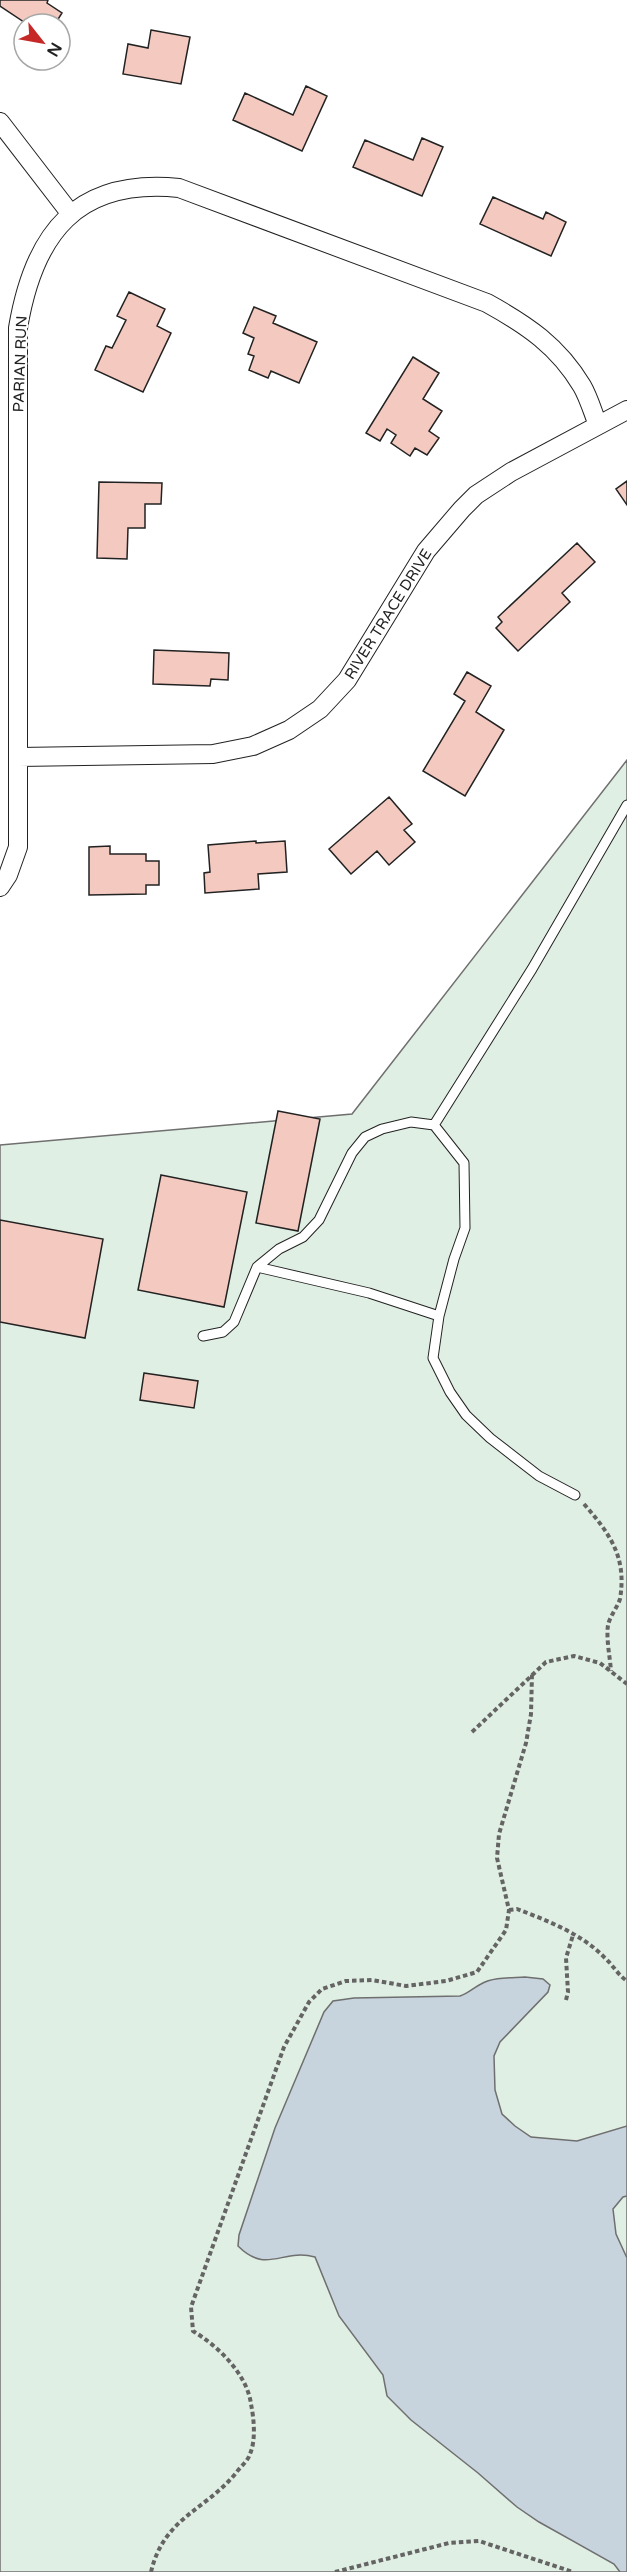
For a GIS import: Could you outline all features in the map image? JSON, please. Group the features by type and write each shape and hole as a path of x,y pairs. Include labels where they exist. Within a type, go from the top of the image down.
{"street":[{"path":"0,122 70,213"},
{"name":"PARIAN RUN","path":"0,887 8,875 18,847 18,328 23,299 34,268 50,239 70,213 94,199 122,189 152,186 179,189 487,303 526,325 558,353 582,387 598,425"},
{"name":"RIVER TRACE DRIVE","path":"18,757 213,754 253,746 289,730 320,709 347,680 426,551 476,495 511,472 627,410"}],"lane":[{"path":"434,1125 532,969 627,805"},
{"path":"203,1336 223,1332 234,1322 256,1268 279,1249 303,1237 319,1220 352,1153 365,1137 382,1129 411,1122 434,1125 464,1163 465,1228 439,1316 433,1358 450,1392 466,1415 490,1438 539,1476 575,1495"},
{"path":"256,1268 369,1293 439,1316"}],"path":[{"path":"575,1495 607,1530 619,1551 624,1570 620,1599 608,1624 611,1671"},
{"path":"619,1551 627,1555"},
{"path":"472,1732 546,1662 574,1656 600,1663 627,1684"},
{"path":"151,2572 156,2552 170,2531 230,2479 250,2455 254,2422 249,2389 232,2365 192,2331 191,2307 284,2047 309,2002 322,1989 346,1981 372,1980 406,1986 446,1981 477,1972 506,1930 509,1910 497,1858 499,1834 526,1743 531,1714 532,1674"},
{"path":"509,1910 517,1909 547,1920 573,1935 604,1956 618,1975 627,1981"},
{"path":"566,2000 568,1992 566,1958 573,1935"},
{"path":"335,2572 449,2543 479,2541 573,2572"}],"green space":[{"path":"627,760 627,2572 0,2572 0,1145 352,1114"}],"shaded area":[{"path":"525,1977 543,1979 550,1985 548,1992 500,2042 494,2056 495,2090 502,2114 531,2137 577,2141 627,2126 627,2196 623,2197 613,2209 616,2234 627,2258 627,2572 620,2572 614,2564 517,2507 411,2420 387,2396 383,2375 339,2316 315,2257 303,2255 258,2259 238,2246 239,2235 275,2128 324,2012 333,2001 354,1998 460,1996 491,1980"}],"building":[{"path":"0,0 48,0 47,3 60,12 12,12 12,14 0,6"},
{"path":"151,30 190,37 181,84 123,74 128,44 148,48"},
{"path":"306,86 327,96 302,151 233,120 245,93 293,115"},
{"path":"422,138 443,147 422,196 353,167 365,140 413,160"},
{"path":"493,197 543,219 546,212 566,222 551,256 480,224"},
{"path":"129,292 165,309 157,326 171,333 143,392 95,370 106,346 112,348 126,320 117,316"},
{"path":"254,307 276,316 273,323 317,342 299,383 271,371 268,378 249,370 254,356 248,354 254,338 243,333"},
{"path":"413,357 439,373 423,399 442,411 429,431 439,438 427,455 415,448 410,456 391,443 396,435 387,429 380,441 366,433"},
{"path":"627,481 627,505 616,489"},
{"path":"99,482 162,483 161,504 145,504 145,528 128,528 127,559 97,558"},
{"path":"577,543 595,562 562,593 570,602 518,651 496,628 502,622 498,617"},
{"path":"154,650 229,653 228,680 211,679 210,686 153,684"},
{"path":"467,672 491,686 476,712 504,730 465,796 423,771 465,701 454,694"},
{"path":"389,797 412,824 404,830 415,842 389,865 377,851 351,874 329,849"},
{"path":"256,841 256,843 285,841 287,872 258,874 259,889 205,893 204,873 210,872 208,845"},
{"path":"110,846 110,854 146,854 146,861 159,861 159,885 146,885 146,894 89,895 89,847"},
{"path":"278,1111 320,1119 298,1231 256,1223"},
{"path":"161,1175 247,1192 224,1307 138,1290"},
{"path":"0,1220 103,1239 85,1338 0,1322"},
{"path":"144,1373 198,1381 194,1408 140,1400"}]}
